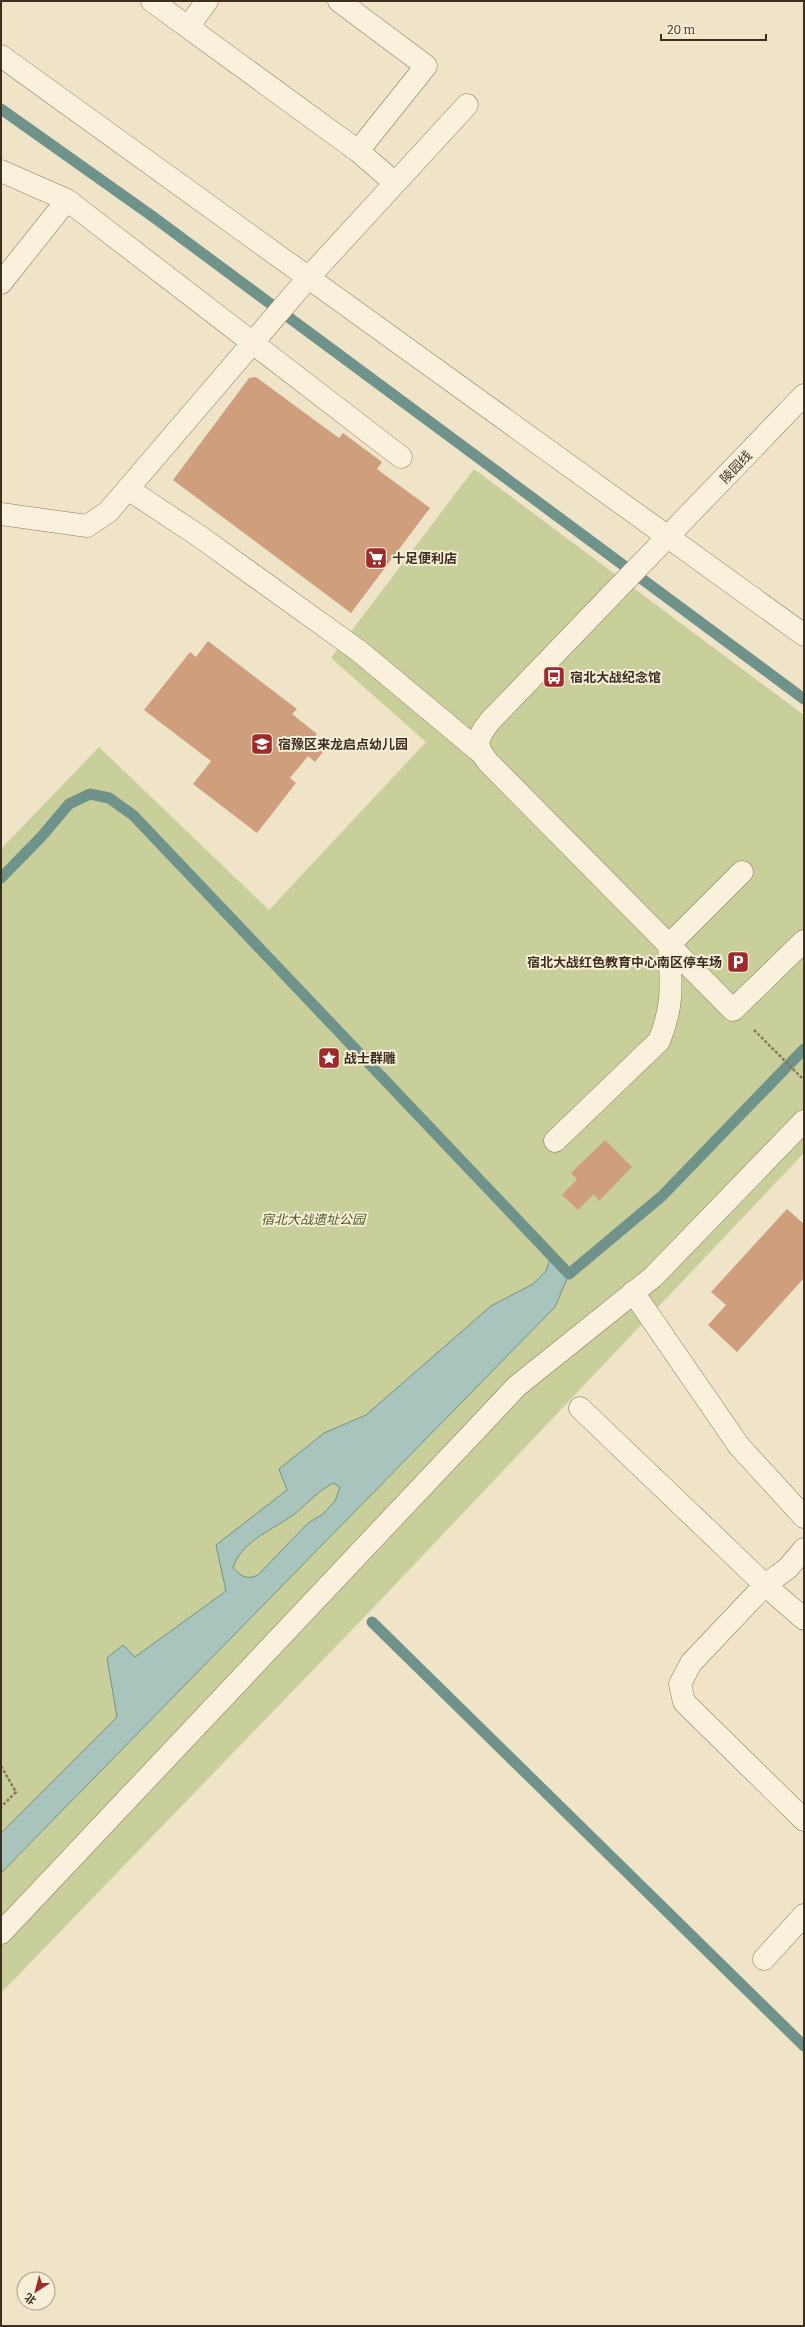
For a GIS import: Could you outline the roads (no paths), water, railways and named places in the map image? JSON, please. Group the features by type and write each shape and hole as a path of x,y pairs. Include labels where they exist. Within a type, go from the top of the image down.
{"street":[{"path":"152,1 358,151 395,183"},
{"path":"188,27 207,1"},
{"path":"338,1 426,66 358,151"},
{"path":"1,56 804,635"},
{"path":"1,514 87,526 108,512 308,278 467,105"},
{"path":"1,171 67,200 401,457"},
{"path":"1,283 67,200"},
{"name":"陵园线","path":"479,751 478,735 490,721 646,561 804,395"},
{"path":"128,489 199,536 359,651 479,751 734,1010 804,941"},
{"path":"555,1141 659,1041 666,1023 672,998 669,945 742,872"},
{"path":"1,1933 517,1386 653,1277 804,1121"},
{"path":"634,1292 739,1446 803,1513"},
{"path":"580,1408 765,1585 804,1619"},
{"path":"804,1549 788,1568 765,1585 691,1664 680,1684 684,1702 804,1820"},
{"path":"764,1959 804,1915"}],"water":[{"path":"551,1255 569,1274 555,1307 1,1873 1,1833 117,1717 107,1658 123,1645 135,1657 226,1591 216,1545 287,1490 279,1469 324,1433 366,1415 491,1306 533,1284 546,1271","holes":["333,1483 340,1487 335,1501 323,1514 308,1523 258,1575 245,1577 233,1568 237,1558 251,1542 289,1518 328,1486"]}],"waterway":[{"path":"1,109 152,216 804,699"},
{"path":"1,878 42,836 69,804 90,794 109,798 133,815 569,1274 662,1196 804,1049"},
{"path":"372,1622 804,2046"}],"place":[{"name":"十足便利店","path":"376,558"},
{"name":"宿北大战纪念馆","path":"554,677"},
{"name":"宿豫区来龙启点幼儿园","path":"262,744"},
{"name":"宿北大战红色教育中心南区停车场","path":"738,962"},
{"name":"战士群雕","path":"329,1058"}],"park label":[{"name":"宿北大战遗址公园","path":"313,1219"}]}
